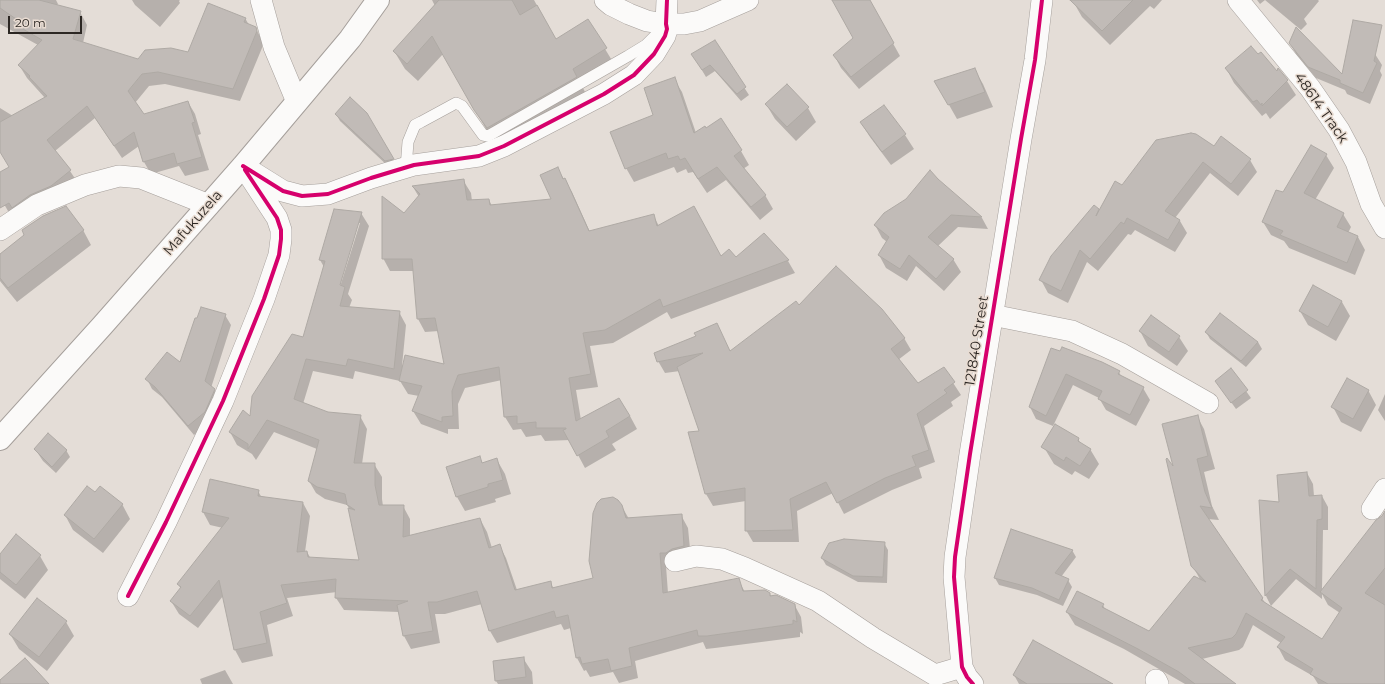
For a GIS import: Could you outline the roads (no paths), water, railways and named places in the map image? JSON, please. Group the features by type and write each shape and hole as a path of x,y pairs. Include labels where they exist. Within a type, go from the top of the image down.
{"main road":[{"name":"Mafukuzela","path":"0,439 243,166 350,39 378,0"}],"street":[{"path":"261,0 274,47 297,102"},
{"path":"605,0 611,5 635,17 647,21 666,24 684,24 700,21 748,0"},
{"path":"243,166 283,191 302,196 328,194 371,178 414,166 479,156 504,146 604,94 634,75 654,54 665,36 667,29 667,0"},
{"name":"121840 Street","path":"973,684 967,677 962,667 954,577 956,557 992,315 1020,139 1035,60 1042,0"},
{"name":"48614 Track","path":"1238,0 1310,88 1339,130 1356,162 1371,204 1385,228"},
{"path":"128,596 166,522 223,401 264,299 279,255 281,239 277,218 243,166"},
{"path":"0,230 37,205 85,184 119,176 141,178 209,205"},
{"path":"992,315 1072,331 1122,354 1208,403"},
{"path":"1372,509 1385,489"},
{"path":"674,561 696,556 722,559 746,568 818,601 931,680 962,667"}],"lane":[{"path":"406,168 408,142 415,125 456,103 462,106 482,135 490,135 628,56 655,37 666,24"}]}
